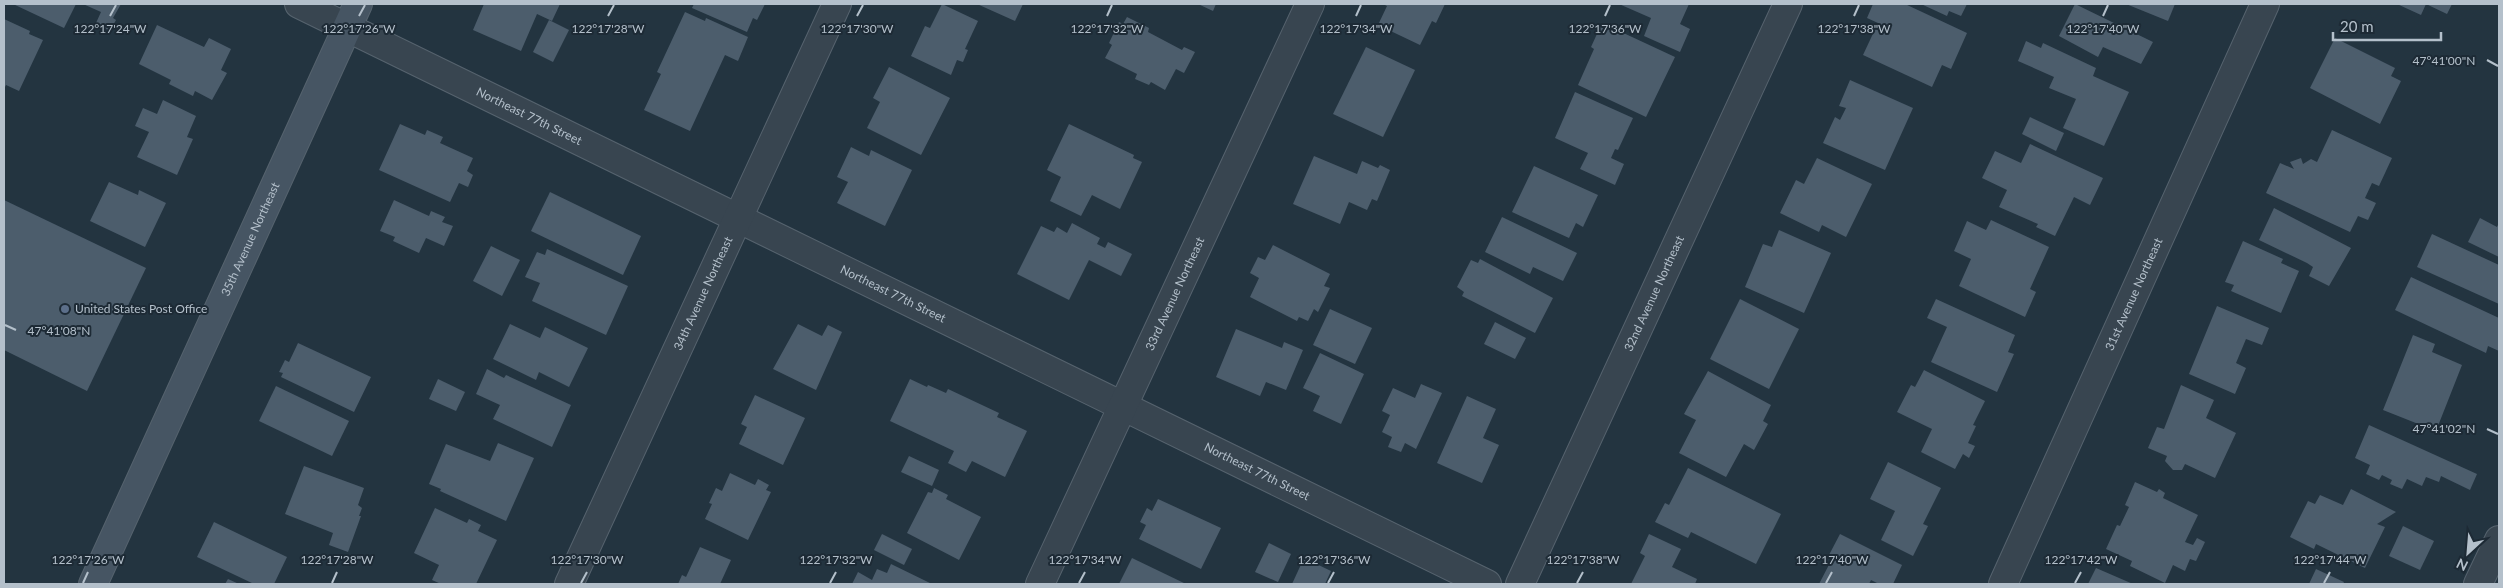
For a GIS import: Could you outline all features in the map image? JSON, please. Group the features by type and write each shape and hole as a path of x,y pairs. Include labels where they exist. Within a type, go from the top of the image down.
{"main road":[{"name":"35th Avenue Northeast","path":"93,584 353,15"}],"street":[{"name":"Northeast 77th Street","path":"299,4 353,15 739,218 1487,584"},
{"name":"34th Avenue Northeast","path":"569,584 837,4"},
{"name":"33rd Avenue Northeast","path":"1040,584 1310,4"},
{"name":"32nd Avenue Northeast","path":"1520,584 1788,4"},
{"name":"31st Avenue Northeast","path":"2003,584 2265,4"},
{"path":"2478,584 2499,540"}],"building":[{"path":"13,4 76,4 64,28"},
{"path":"83,4 121,4 113,18 116,20 110,31 96,23 101,12"},
{"path":"484,4 560,4 552,21 537,14 521,51 473,30"},
{"path":"694,4 765,4 757,20 753,18 747,32 692,8"},
{"path":"942,4 978,21 965,49 968,50 963,62 957,60 951,75 911,56 925,26 930,28"},
{"path":"977,4 1023,4 1015,21"},
{"path":"1198,4 1216,4 1213,11"},
{"path":"1383,4 1445,4 1436,23 1432,21 1420,45 1378,25 1387,6"},
{"path":"1619,4 1689,4 1680,24 1690,29 1680,52 1644,36 1651,18"},
{"path":"1873,4 1905,4 1967,33 1951,69 1942,65 1932,87 1863,55 1878,23 1867,18"},
{"path":"1921,4 1967,4 1961,16 1949,11 1947,16"},
{"path":"2075,4 2153,42 2141,64 2103,47 2098,57 2059,36"},
{"path":"2126,4 2175,4 2168,21"},
{"path":"2397,4 2426,4 2421,15"},
{"path":"2426,4 2452,4 2447,14"},
{"path":"685,12 705,21 706,18 748,37 738,61 725,55 690,131 644,110 661,74 657,72"},
{"path":"1127,17 1149,28 1148,32 1182,50 1184,47 1195,52 1184,73 1176,69 1165,90 1151,82 1149,85 1135,79 1137,74 1105,58 1112,45 1109,43 1119,22 1123,24"},
{"path":"4,19 30,31 29,34 43,40 19,91 6,85 4,89"},
{"path":"549,20 569,30 553,62 533,52"},
{"path":"1602,23 1675,57 1646,117 1578,85 1594,49 1591,47"},
{"path":"157,25 204,47 209,38 231,49 221,70 227,73 212,100 195,91 193,96 169,84 171,80 139,64"},
{"path":"2335,38 2395,68 2391,76 2401,81 2380,124 2310,88"},
{"path":"2026,41 2041,48 2043,43 2096,68 2093,76 2129,92 2104,146 2063,128 2076,99 2049,88 2054,77 2018,61"},
{"path":"1366,47 1415,70 1383,137 1333,114"},
{"path":"889,67 950,98 921,155 867,128 880,102 873,98"},
{"path":"1850,80 1913,108 1885,170 1823,143 1835,117 1840,120 1846,108 1839,106"},
{"path":"1575,92 1633,118 1618,150 1615,149 1611,158 1624,164 1615,185 1580,169 1588,153 1555,138"},
{"path":"163,100 196,116 187,137 193,139 177,175 137,157 149,132 135,126 143,108 157,114"},
{"path":"2030,117 2064,133 2056,151 2022,134"},
{"path":"400,124 425,135 427,130 443,137 440,143 473,158 467,171 473,175 468,187 459,183 450,202 379,170"},
{"path":"1069,124 1134,155 1133,158 1142,162 1120,209 1092,195 1081,216 1050,201 1061,177 1047,170"},
{"path":"2332,130 2392,158 2379,186 2372,183 2365,198 2376,203 2368,220 2358,216 2350,232 2266,193 2280,163 2294,169 2290,162 2301,158 2303,164 2311,159 2317,162"},
{"path":"2030,144 2103,178 2090,205 2074,197 2055,236 2036,227 2038,224 1999,207 2007,190 1982,178 1995,151 2021,163"},
{"path":"851,147 869,156 871,150 912,170 885,226 837,203 848,182 837,177"},
{"path":"1314,156 1357,174 1362,161 1378,168 1380,165 1390,170 1377,201 1372,199 1367,210 1349,202 1340,224 1293,204"},
{"path":"1817,158 1872,184 1846,237 1822,225 1819,232 1780,213 1796,180 1804,184"},
{"path":"1534,166 1598,195 1583,227 1576,223 1569,238 1512,212"},
{"path":"109,182 138,195 139,190 166,203 145,247 90,221"},
{"path":"550,192 641,236 623,275 531,231"},
{"name":"United States Post Office","path":"4,200 146,268 87,391 4,350"},
{"path":"394,200 429,216 431,211 445,217 442,222 453,226 444,246 426,238 419,253 393,241 395,237 380,231"},
{"path":"2274,208 2351,248 2329,286 2309,276 2313,267 2307,263 2259,240"},
{"path":"1502,217 1577,253 1563,281 1533,267 1530,274 1485,252"},
{"path":"2480,218 2497,227 2499,223 2499,257 2468,242"},
{"path":"1991,220 2049,247 2030,289 2036,292 2025,317 1959,286 1971,259 1954,251 1967,221 1986,230"},
{"path":"1072,223 1100,238 1097,244 1105,248 1108,242 1132,254 1121,276 1089,260 1069,300 1017,274 1041,226 1054,232 1057,227 1067,233"},
{"path":"1779,230 1831,253 1804,313 1745,287 1763,244 1772,247"},
{"path":"2432,234 2499,265 2499,304 2417,267"},
{"path":"2243,241 2283,259 2281,263 2299,271 2281,313 2231,291 2234,285 2225,282"},
{"path":"1273,245 1330,274 1324,286 1330,288 1318,312 1314,309 1308,321 1299,317 1297,321 1250,297 1259,278 1250,273 1258,257 1265,260"},
{"path":"491,246 520,260 502,296 473,281"},
{"path":"547,249 628,286 606,335 532,301 540,283 525,277 537,252 545,255"},
{"path":"1480,259 1553,298 1535,333 1462,296 1464,292 1457,287 1471,260 1478,263"},
{"path":"2411,277 2499,318 2499,351 2488,346 2486,353 2395,310"},
{"path":"1740,299 1799,329 1769,389 1710,359"},
{"path":"1936,299 2015,335 2008,352 2014,354 1997,392 1931,362 1947,327 1927,318"},
{"path":"2217,306 2269,328 2262,345 2246,339 2236,363 2246,368 2235,394 2189,374"},
{"path":"1330,309 1372,328 1355,364 1313,345"},
{"path":"1495,322 1526,338 1515,359 1484,344"},
{"path":"510,324 540,338 545,327 588,348 569,387 539,372 536,380 493,359"},
{"path":"798,324 822,336 828,325 842,332 816,390 773,369"},
{"path":"1236,329 1282,348 1284,342 1303,350 1286,390 1266,382 1260,396 1216,377"},
{"path":"2413,335 2435,344 2432,352 2462,365 2436,431 2383,410"},
{"path":"298,343 371,377 354,412 281,377 283,373 279,372 285,360 289,362"},
{"path":"1320,353 1364,374 1341,424 1313,411 1320,396 1303,388"},
{"path":"487,369 504,378 506,375 571,405 552,447 493,419 500,405 476,394"},
{"path":"1924,370 1985,401 1973,425 1976,426 1968,443 1975,446 1969,458 1963,454 1955,469 1921,452 1932,429 1897,412 1911,385 1915,387"},
{"path":"1708,371 1771,405 1763,421 1768,424 1754,450 1744,444 1726,477 1679,453 1696,420 1684,414"},
{"path":"438,379 465,392 456,411 429,399"},
{"path":"910,379 946,393 948,389 999,413 997,417 1027,431 1005,477 972,461 966,472 948,463 954,451 890,421"},
{"path":"1421,384 1442,393 1416,449 1405,443 1401,452 1388,447 1392,437 1382,432 1390,415 1382,411 1393,388 1415,398"},
{"path":"2181,385 2214,400 2206,418 2236,433 2215,478 2185,464 2182,470 2173,470 2165,461 2167,456 2148,448 2157,427 2164,429"},
{"path":"276,386 349,421 332,456 259,421"},
{"path":"755,395 805,418 783,465 739,444 747,427 741,424"},
{"path":"1467,396 1496,409 1483,438 1499,445 1482,483 1437,463"},
{"path":"2369,425 2477,474 2470,490 2441,476 2439,482 2426,477 2422,486 2407,479 2402,489 2390,484 2392,480 2382,475 2379,480 2366,474 2370,465 2355,458"},
{"path":"498,443 534,458 506,521 440,491 441,489 429,484 446,444 490,461"},
{"path":"909,456 939,470 932,486 901,472"},
{"path":"1888,462 1941,488 1923,524 1928,526 1913,556 1881,540 1895,511 1870,499"},
{"path":"304,466 364,488 358,505 362,508 359,516 361,516 348,552 329,545 333,533 285,514"},
{"path":"1688,468 1781,514 1756,564 1691,532 1688,538 1655,522 1665,503 1669,505"},
{"path":"730,473 755,485 758,479 769,485 766,490 771,492 748,540 705,519 712,504 709,503 716,488 722,491"},
{"path":"2135,482 2157,492 2159,489 2165,493 2163,498 2198,515 2185,542 2193,545 2197,538 2205,542 2196,561 2190,559 2185,571 2173,565 2165,583 2130,566 2132,561 2106,549 2117,525 2120,526 2129,507 2125,505"},
{"path":"934,488 948,495 946,499 981,517 959,560 907,533 928,492 932,493"},
{"path":"2351,489 2396,512 2377,524 2385,527 2365,568 2316,544 2314,549 2290,537 2308,501 2315,504 2320,495 2343,505"},
{"path":"1158,499 1221,528 1201,569 1139,539 1146,525 1140,522 1147,508 1152,511"},
{"path":"435,508 467,523 469,519 481,525 478,531 497,540 476,584 441,584 432,580 439,565 414,553"},
{"path":"214,522 287,557 274,584 254,584 197,557"},
{"path":"2403,526 2434,541 2420,570 2389,556"},
{"path":"882,534 912,549 904,565 874,550"},
{"path":"1649,534 1681,549 1672,567 1697,579 1695,584 1631,584 1645,556 1640,553"},
{"path":"1840,534 1902,565 1893,584 1879,584 1871,580 1869,584 1819,584 1833,557 1829,555"},
{"path":"1269,543 1291,554 1278,582 1255,572"},
{"path":"700,547 731,560 720,584 678,584 682,575 686,577"},
{"path":"1132,558 1186,584 1119,584"},
{"path":"1304,558 1331,571 1325,584 1292,584"},
{"path":"891,564 932,584 852,584 858,572 872,580 877,569 887,573"},
{"path":"2096,568 2133,584 2088,584"},
{"path":"2316,569 2344,582 2343,584 2309,584"},
{"path":"228,579 239,584 225,584"}],"place":[{"name":"United States Post Office","path":"65,309"}]}
